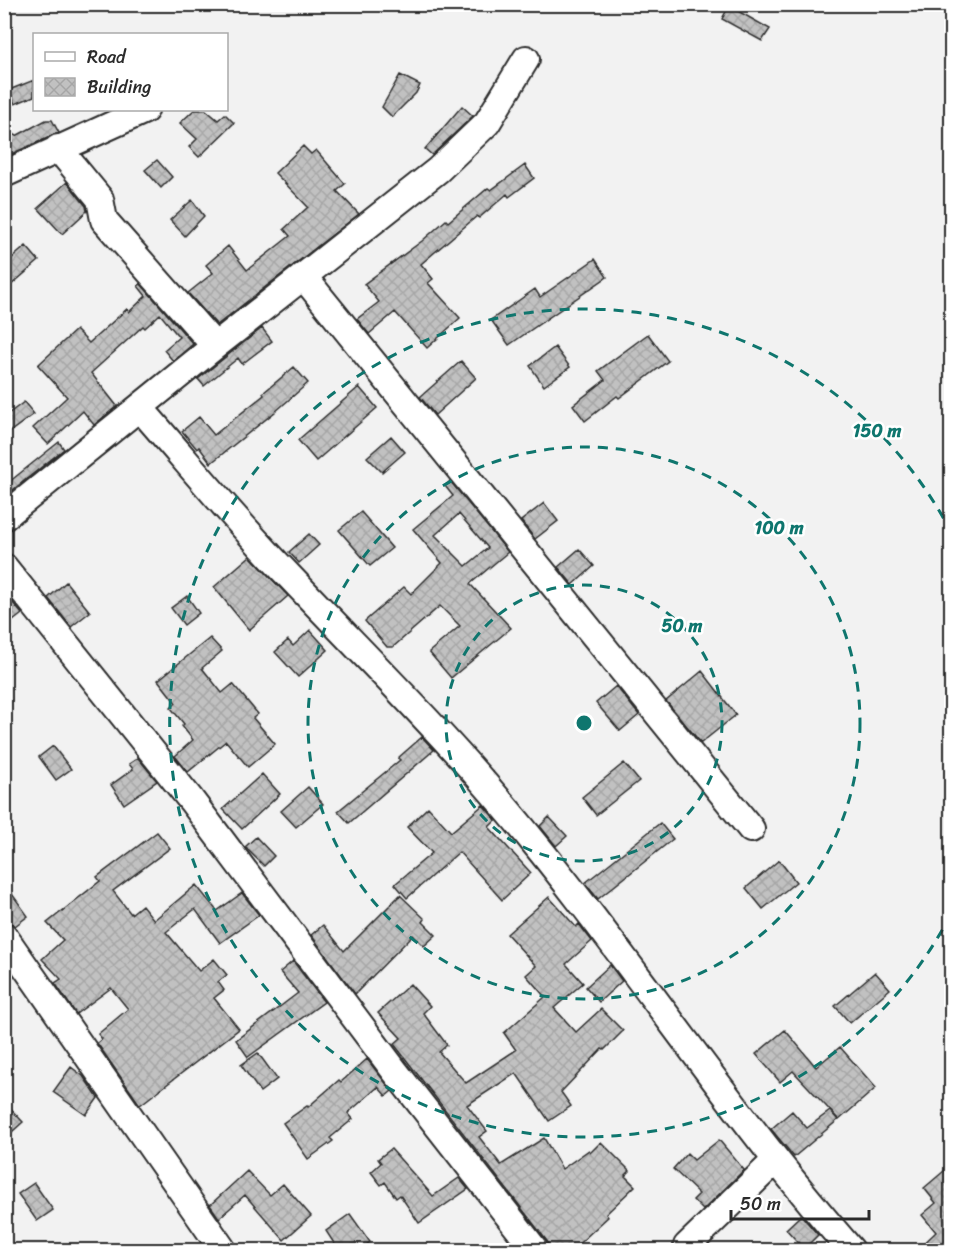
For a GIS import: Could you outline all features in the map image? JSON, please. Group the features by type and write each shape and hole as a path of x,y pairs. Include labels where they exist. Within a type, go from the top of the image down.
{"street":[{"path":"4,517 214,346 438,170 487,123 526,59"},
{"path":"4,174 143,111"},
{"path":"58,148 100,199 104,220 214,346"},
{"path":"303,276 750,829"},
{"path":"140,408 289,576 395,685 503,806 631,967 776,1160 852,1251"},
{"path":"4,567 191,800 394,1070 535,1251"},
{"path":"4,936 223,1251"},
{"path":"690,1251 687,1246 776,1160"}],"building":[{"path":"729,6 770,29 762,41 722,19"},
{"path":"400,75 420,85 416,93 392,117 382,107"},
{"path":"33,80 33,96 15,104 9,90"},
{"path":"462,106 473,116 432,155 425,149"},
{"path":"193,111 207,111 218,120 225,114 234,123 199,157 189,147 197,139 180,123"},
{"path":"46,120 52,120 59,133 4,157 4,142 14,134 16,136"},
{"path":"303,146 311,154 316,150 345,184 337,191 359,214 217,325 188,293 213,273 206,265 228,246 247,270 290,236 284,229 308,207 275,173"},
{"path":"157,160 172,177 161,188 145,170"},
{"path":"525,165 534,178 509,197 507,194 479,218 477,216 421,264 433,279 428,283 460,318 427,348 395,312 369,334 357,319 379,302 364,284 446,220 448,222 488,188 491,190"},
{"path":"67,182 86,206 87,211 62,234 38,208"},
{"path":"192,200 204,216 185,236 170,220"},
{"path":"26,246 39,261 4,291 4,265"},
{"path":"595,259 607,277 509,345 491,320 535,289 540,297"},
{"path":"141,284 193,344 173,361 164,350 179,337 160,314 145,328 143,326 91,373 117,406 94,425 83,411 48,444 33,428 67,397 38,365 76,330 89,343 127,309 129,312 146,296 138,286"},
{"path":"262,328 272,341 242,364 238,358 204,386 198,379"},
{"path":"648,334 668,361 585,421 573,405 605,380 598,371"},
{"path":"555,347 570,367 544,386 530,366"},
{"path":"461,361 476,378 435,415 420,397"},
{"path":"294,367 308,383 211,463 199,447 197,449 182,431 199,417 214,435 264,395 263,393"},
{"path":"359,387 377,408 316,461 298,440"},
{"path":"24,402 34,414 4,436 4,417"},
{"path":"391,436 405,452 382,472 367,457"},
{"path":"59,442 64,449 4,497 4,486"},
{"path":"450,481 508,552 470,584 511,628 451,678 429,652 460,626 440,606 393,647 387,647 365,621 404,587 411,594 442,563 413,529 453,496 445,486","holes":["459,514 488,548 466,566 435,535"]},
{"path":"544,503 558,521 535,539 521,521"},
{"path":"361,512 392,548 370,566 339,530"},
{"path":"309,534 319,545 299,563 289,552"},
{"path":"579,549 594,566 573,585 558,567"},
{"path":"250,556 288,596 249,630 214,587"},
{"path":"66,582 90,612 71,627 48,598"},
{"path":"4,592 22,614 4,628"},
{"path":"187,596 199,613 184,625 171,608"},
{"path":"310,630 328,650 298,677 275,652 288,640 293,646"},
{"path":"210,638 222,651 202,668 222,693 233,684 258,714 253,718 275,744 248,767 226,741 188,772 175,756 193,740 171,708 176,703 158,680"},
{"path":"702,671 736,715 701,743 666,701"},
{"path":"616,686 639,715 620,731 596,703"},
{"path":"422,737 434,750 349,823 338,811 400,760 398,758"},
{"path":"53,746 71,769 56,780 39,757"},
{"path":"138,758 157,781 124,804 111,785 133,769 129,764"},
{"path":"624,763 639,781 596,815 582,797"},
{"path":"262,774 280,794 242,829 223,809"},
{"path":"308,787 323,804 296,827 281,811"},
{"path":"483,805 496,820 489,827 531,873 502,900 459,852 407,898 395,884 432,853 407,827 428,807 451,832"},
{"path":"549,817 567,836 556,846 540,826"},
{"path":"660,823 673,839 598,899 585,883"},
{"path":"157,832 170,848 113,891 131,914 142,905 154,920 196,885 217,911 242,893 259,915 220,943 195,909 166,932 199,971 214,959 227,975 218,982 224,990 214,998 239,1029 140,1105 97,1043 102,1039 98,1034 128,1009 111,988 76,1014 55,983 61,979 42,959 63,940 47,923 100,881 97,877"},
{"path":"256,837 274,856 264,866 245,847"},
{"path":"779,860 796,882 763,909 746,888"},
{"path":"4,883 28,916 15,926 4,921"},
{"path":"400,895 425,919 423,922 436,935 424,946 413,935 355,994 311,935 323,925 344,951"},
{"path":"549,897 576,927 579,924 592,941 566,964 583,983 554,1008 576,1032 601,1009 623,1031 604,1050 602,1049 561,1092 571,1106 549,1121 516,1073 467,1105 487,1131 479,1137 501,1165 544,1138 562,1169 589,1150 591,1152 601,1142 630,1171 625,1176 635,1186 606,1214 608,1217 571,1251 550,1251 547,1241 394,1044 401,1038 378,1013 410,984 430,1006 423,1013 447,1045 439,1052 466,1083 516,1050 504,1033 545,997 526,975 536,966 507,934"},
{"path":"293,961 324,1002 248,1057 236,1040 298,993 280,972"},
{"path":"610,965 622,981 599,1002 586,987"},
{"path":"875,972 890,989 850,1023 835,1006"},
{"path":"785,1030 816,1067 840,1047 876,1088 839,1120 793,1071 780,1082 756,1054"},
{"path":"258,1053 277,1079 260,1092 241,1065"},
{"path":"367,1059 392,1091 386,1096 378,1087 348,1113 353,1119 330,1138 333,1141 308,1159 283,1123 308,1107 339,1080 341,1082"},
{"path":"71,1067 83,1076 98,1098 86,1115 53,1092"},
{"path":"4,1102 23,1122 4,1139"},
{"path":"792,1111 807,1128 830,1111 838,1120 794,1157 771,1129"},
{"path":"719,1140 744,1170 703,1210 693,1200 699,1194 673,1169 687,1153 694,1160"},
{"path":"391,1149 433,1196 459,1178 468,1189 419,1223 400,1195 396,1198 385,1182 381,1185 371,1172 381,1163 378,1159"},
{"path":"951,1165 951,1251 916,1251 936,1232 922,1215 936,1203 924,1188"},
{"path":"247,1171 270,1195 283,1184 311,1216 284,1240 245,1195 219,1218 210,1205"},
{"path":"34,1183 53,1210 37,1221 18,1194"},
{"path":"350,1214 370,1242 358,1251 339,1251 326,1231"},
{"path":"801,1215 818,1235 804,1249 786,1229"}]}
